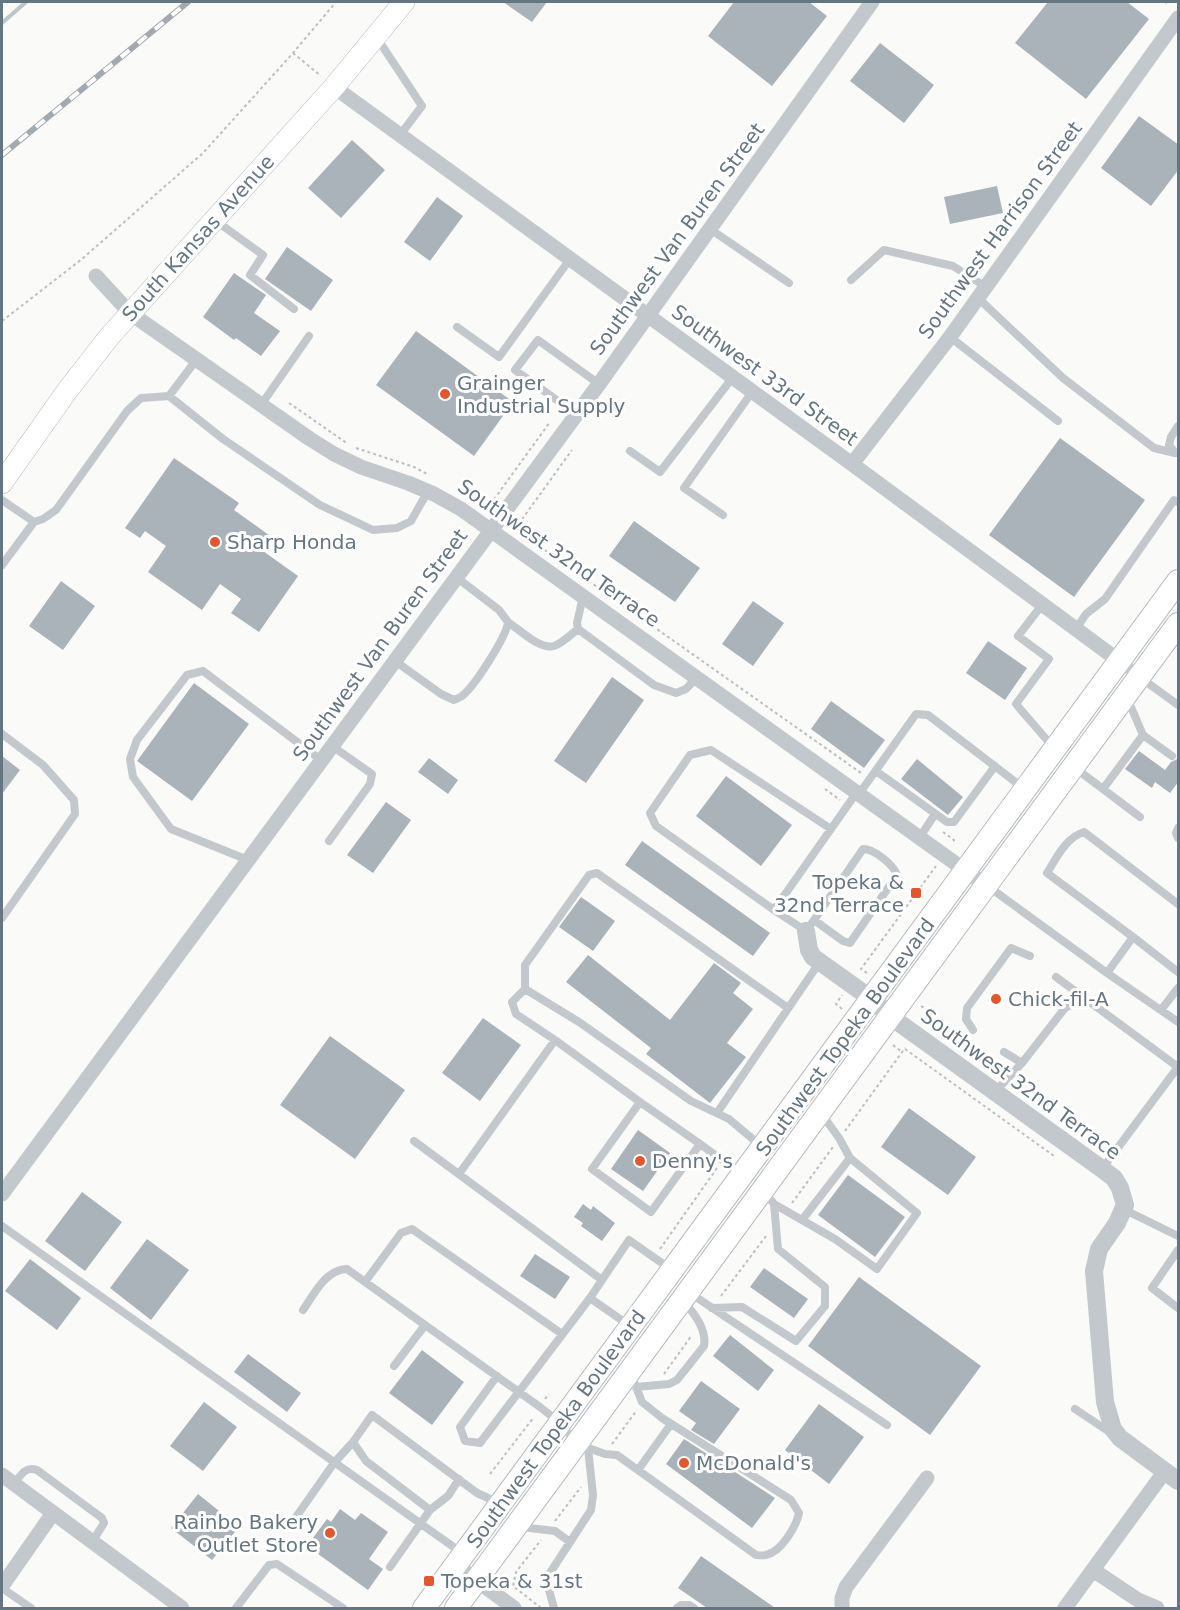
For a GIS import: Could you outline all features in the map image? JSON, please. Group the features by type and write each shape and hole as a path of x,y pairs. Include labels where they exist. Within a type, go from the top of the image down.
{"main road":[{"name":"South Kansas Avenue","path":"2,483 67,392 130,313 334,87 404,2"},
{"name":"Southwest Topeka Boulevard","path":"424,1608 1179,581"},
{"name":"Southwest Topeka Boulevard","path":"456,1608 517,1526 633,1380 686,1297 769,1197 820,1112 1179,624"},
{"path":"744,1175 769,1197"},
{"path":"671,1273 686,1297"}],"street":[{"name":"Southwest Van Buren Street","path":"2,1194 491,530 494,512 599,384 872,2"},
{"name":"Southwest Harrison Street","path":"852,464 950,337 1179,18"},
{"name":"Southwest 33rd Street","path":"334,87 1140,677"},
{"name":"Southwest 32nd Terrace","path":"96,276 130,313 334,454 361,467 430,484 491,530 511,535 584,596 987,886"},
{"name":"Southwest 32nd Terrace","path":"810,926 809,950 813,957 878,992 891,1017 910,1042 995,1092 1102,1168 1114,1178 1124,1195 1123,1209"},
{"path":"1065,1608 1092,1570 1172,1476 1127,1444 1113,1429 1105,1402 1094,1271 1099,1249 1117,1224 1123,1209"},
{"path":"842,1606 846,1587 927,1478"},
{"path":"8,1479 182,1608"},
{"path":"2,1587 53,1513"},
{"path":"460,1559 476,1581 514,1608"},
{"path":"1092,1570 1138,1600 1157,1608"}],"lane":[{"path":"376,37 422,106 399,135"},
{"path":"215,220 264,255 250,275 294,309"},
{"path":"710,229 789,284"},
{"path":"851,280 884,250 953,266 982,292 1062,378 1154,448 1177,454"},
{"path":"457,327 499,357 570,259"},
{"path":"261,405 309,336"},
{"path":"950,337 1058,421"},
{"path":"576,414 515,370 538,340 599,384"},
{"path":"169,396 197,359"},
{"path":"630,451 660,472 732,377"},
{"path":"723,516 684,488 752,392"},
{"path":"2,565 34,522 56,510 127,411 141,398 169,396 223,439 320,505 373,530 397,528 411,520 430,484"},
{"path":"1177,454 1169,445 1171,437 1179,426"},
{"path":"2,500 34,522"},
{"path":"1076,629 1086,614 1105,599 1174,500 1179,502"},
{"path":"456,578 499,610 508,622 543,645 552,647 560,644 578,629"},
{"path":"584,596 577,623 578,629 654,685 676,693 686,689 697,677"},
{"path":"1042,604 1018,636 1049,659 1016,704 1056,749"},
{"path":"395,661 441,694 454,700 462,697 480,672 504,637 508,629 508,622"},
{"path":"248,860 171,829 133,777 130,759 137,740 187,675 203,671 321,760"},
{"path":"1140,677 1179,705"},
{"path":"1126,696 1143,735 1172,756"},
{"path":"774,910 915,714 928,715 1026,789"},
{"path":"2,734 43,765 74,800 75,814 2,918"},
{"path":"1103,789 1143,735"},
{"path":"329,841 370,784 372,774 332,746"},
{"path":"810,926 863,849 869,849 895,868 897,875 850,943 843,941 774,910 656,826 650,813 690,755 711,750 831,829"},
{"path":"876,771 947,822 954,822 995,766"},
{"path":"1074,767 1140,817"},
{"path":"920,837 935,814"},
{"path":"1179,828 1176,833 1179,838"},
{"path":"1179,904 1084,832 1077,834 1069,841 1047,873 1179,972"},
{"path":"744,1175 516,1014 512,1002 525,989 525,965 588,875 597,873 788,1008"},
{"path":"987,886 1179,1022"},
{"path":"1107,973 1133,937"},
{"path":"973,1030 966,1019 967,1008 1011,948 1030,956"},
{"path":"717,1113 820,962"},
{"path":"1056,977 1179,1067 1102,1168"},
{"path":"1161,1010 1179,988"},
{"path":"525,989 579,1022 692,1101 729,1119 764,1148"},
{"path":"995,1092 1022,1063 1065,1008 1083,998"},
{"path":"459,1174 555,1040"},
{"path":"1004,1052 1022,1063"},
{"path":"640,1102 592,1169 651,1212 700,1144"},
{"path":"769,1197 877,1269 917,1213 850,1158 820,1112"},
{"path":"414,1142 602,1280"},
{"path":"802,1220 850,1158"},
{"path":"712,1308 742,1307 796,1341 825,1306 825,1287 778,1249 769,1197"},
{"path":"1123,1209 1179,1236"},
{"path":"2,1226 422,1524 460,1559"},
{"path":"365,1282 401,1233 412,1229 562,1334"},
{"path":"497,1376 460,1427 465,1441 480,1443 590,1298 629,1240 671,1273"},
{"path":"1179,1250 1152,1288 1179,1308"},
{"path":"303,1310 328,1276 336,1270 347,1269 540,1407 582,1446 605,1454 617,1455 756,1555 766,1556 779,1548 797,1521 799,1513 791,1500 671,1424 642,1402 633,1380 669,1384 677,1380 704,1346 705,1339 686,1297"},
{"path":"686,1297 712,1308 887,1425"},
{"path":"590,1298 631,1327"},
{"path":"394,1366 425,1324"},
{"path":"1075,1409 1127,1444"},
{"path":"296,1517 372,1415 477,1493 501,1504"},
{"path":"638,1470 671,1424"},
{"path":"352,1442 366,1461 430,1510"},
{"path":"554,1608 546,1579 591,1510 593,1495 582,1446"},
{"path":"8,1479 30,1468 38,1470 102,1518 104,1524 92,1542"},
{"path":"390,1567 430,1510 448,1496 459,1479"},
{"path":"517,1526 555,1532 570,1542"},
{"path":"236,1608 269,1565 277,1564 343,1608"},
{"path":"2,1587 31,1608"},
{"path":"677,1608 681,1605 689,1605 694,1608"}],"path":[{"path":"2,321 82,259 203,153 336,2"},
{"path":"293,53 334,87"},
{"path":"289,404 353,447 414,467 430,484"},
{"path":"478,521 494,512 550,422"},
{"path":"473,500 494,512 511,535 572,450"},
{"path":"525,536 870,779"},
{"path":"878,992 861,969 954,840 929,822"},
{"path":"839,1138 932,1013 906,997"},
{"path":"910,1042 1054,1156"},
{"path":"657,1254 719,1166"},
{"path":"490,1474 549,1394"}],"building":[{"path":"503,2 547,2 532,22"},
{"path":"734,2 809,2 827,16 772,86 708,36"},
{"path":"1048,2 1127,2 1149,19 1086,99 1015,43"},
{"path":"880,43 934,85 904,123 850,81"},
{"path":"1139,116 1179,145 1179,169 1151,206 1101,168"},
{"path":"352,140 385,170 341,218 308,188"},
{"path":"997,186 1003,213 950,224 944,197"},
{"path":"437,197 463,216 430,261 404,242"},
{"path":"287,247 333,280 311,311 265,279"},
{"path":"234,273 266,295 254,313 280,331 261,356 203,317"},
{"name":"Grainger Industrial Supply","path":"416,331 513,402 474,456 376,385"},
{"path":"1060,438 1145,500 1074,597 989,535"},
{"name":"Sharp Honda","path":"174,458 239,503 234,510 273,538 263,551 298,576 259,632 231,613 241,599 220,584 202,610 148,572 166,546 145,531 140,538 125,528"},
{"path":"634,521 700,568 675,602 609,556"},
{"path":"61,581 95,606 63,650 29,626"},
{"path":"753,601 784,623 753,666 722,644"},
{"path":"988,641 1027,668 1005,700 966,673"},
{"path":"612,677 644,700 586,783 554,761"},
{"path":"194,683 249,724 192,801 137,761"},
{"path":"831,701 885,740 864,768 811,729"},
{"path":"1139,751 1165,770 1171,762 1177,759 1179,751 1179,781 1170,793 1155,782 1152,788 1125,769"},
{"path":"2,756 20,770 2,794"},
{"path":"429,758 458,780 448,794 418,772"},
{"path":"917,759 963,797 948,815 901,779"},
{"path":"726,776 792,825 761,866 696,816"},
{"path":"386,802 411,820 373,873 347,855"},
{"path":"642,841 770,933 753,956 625,865"},
{"path":"581,897 615,921 593,951 559,927"},
{"path":"588,955 670,1020 714,963 741,983 733,993 753,1009 727,1043 746,1057 710,1103 646,1054 651,1048 566,982"},
{"path":"483,1018 521,1045 480,1101 442,1073"},
{"path":"330,1036 405,1090 355,1159 280,1105"},
{"path":"909,1108 976,1157 948,1195 881,1147"},
{"name":"Denny's","path":"638,1130 670,1153 643,1191 611,1169"},
{"path":"848,1175 905,1217 875,1257 818,1215"},
{"path":"82,1192 122,1222 85,1271 45,1241"},
{"path":"583,1204 591,1210 593,1206 615,1223 602,1241 581,1226 583,1223 574,1217"},
{"path":"147,1239 189,1270 151,1320 110,1288"},
{"path":"535,1254 570,1277 555,1299 520,1276"},
{"path":"30,1259 81,1298 57,1330 5,1291"},
{"path":"764,1268 808,1299 794,1318 750,1287"},
{"path":"859,1277 981,1366 930,1435 808,1346"},
{"path":"730,1335 774,1370 758,1391 713,1356"},
{"path":"422,1350 464,1382 432,1425 389,1393"},
{"path":"248,1354 301,1393 287,1412 234,1372"},
{"path":"701,1381 740,1409 714,1444 691,1430 696,1423 679,1411"},
{"path":"204,1402 237,1427 203,1471 170,1446"},
{"path":"819,1404 864,1437 829,1484 785,1450"},
{"path":"684,1439 775,1498 752,1528 666,1464"},
{"path":"198,1494 239,1527 212,1560 171,1528"},
{"path":"340,1509 355,1520 361,1513 388,1532 369,1559 383,1569 368,1590 307,1546 327,1519 331,1522"},
{"path":"701,1556 775,1608 707,1608 678,1588"}],"waterway":[{"path":"2,23 26,2"}],"railway":[{"path":"2,155 188,2"}],"place":[{"name":"Grainger Industrial Supply","path":"445,394"},
{"name":"Sharp Honda","path":"215,542"},
{"name":"Topeka & 32nd Terrace","path":"916,893"},
{"name":"Chick-fil-A","path":"996,999"},
{"name":"Denny's","path":"640,1161"},
{"name":"McDonald's","path":"684,1463"},
{"name":"Rainbo Bakery Outlet Store","path":"330,1533"},
{"name":"Topeka & 31st","path":"429,1581"}]}
